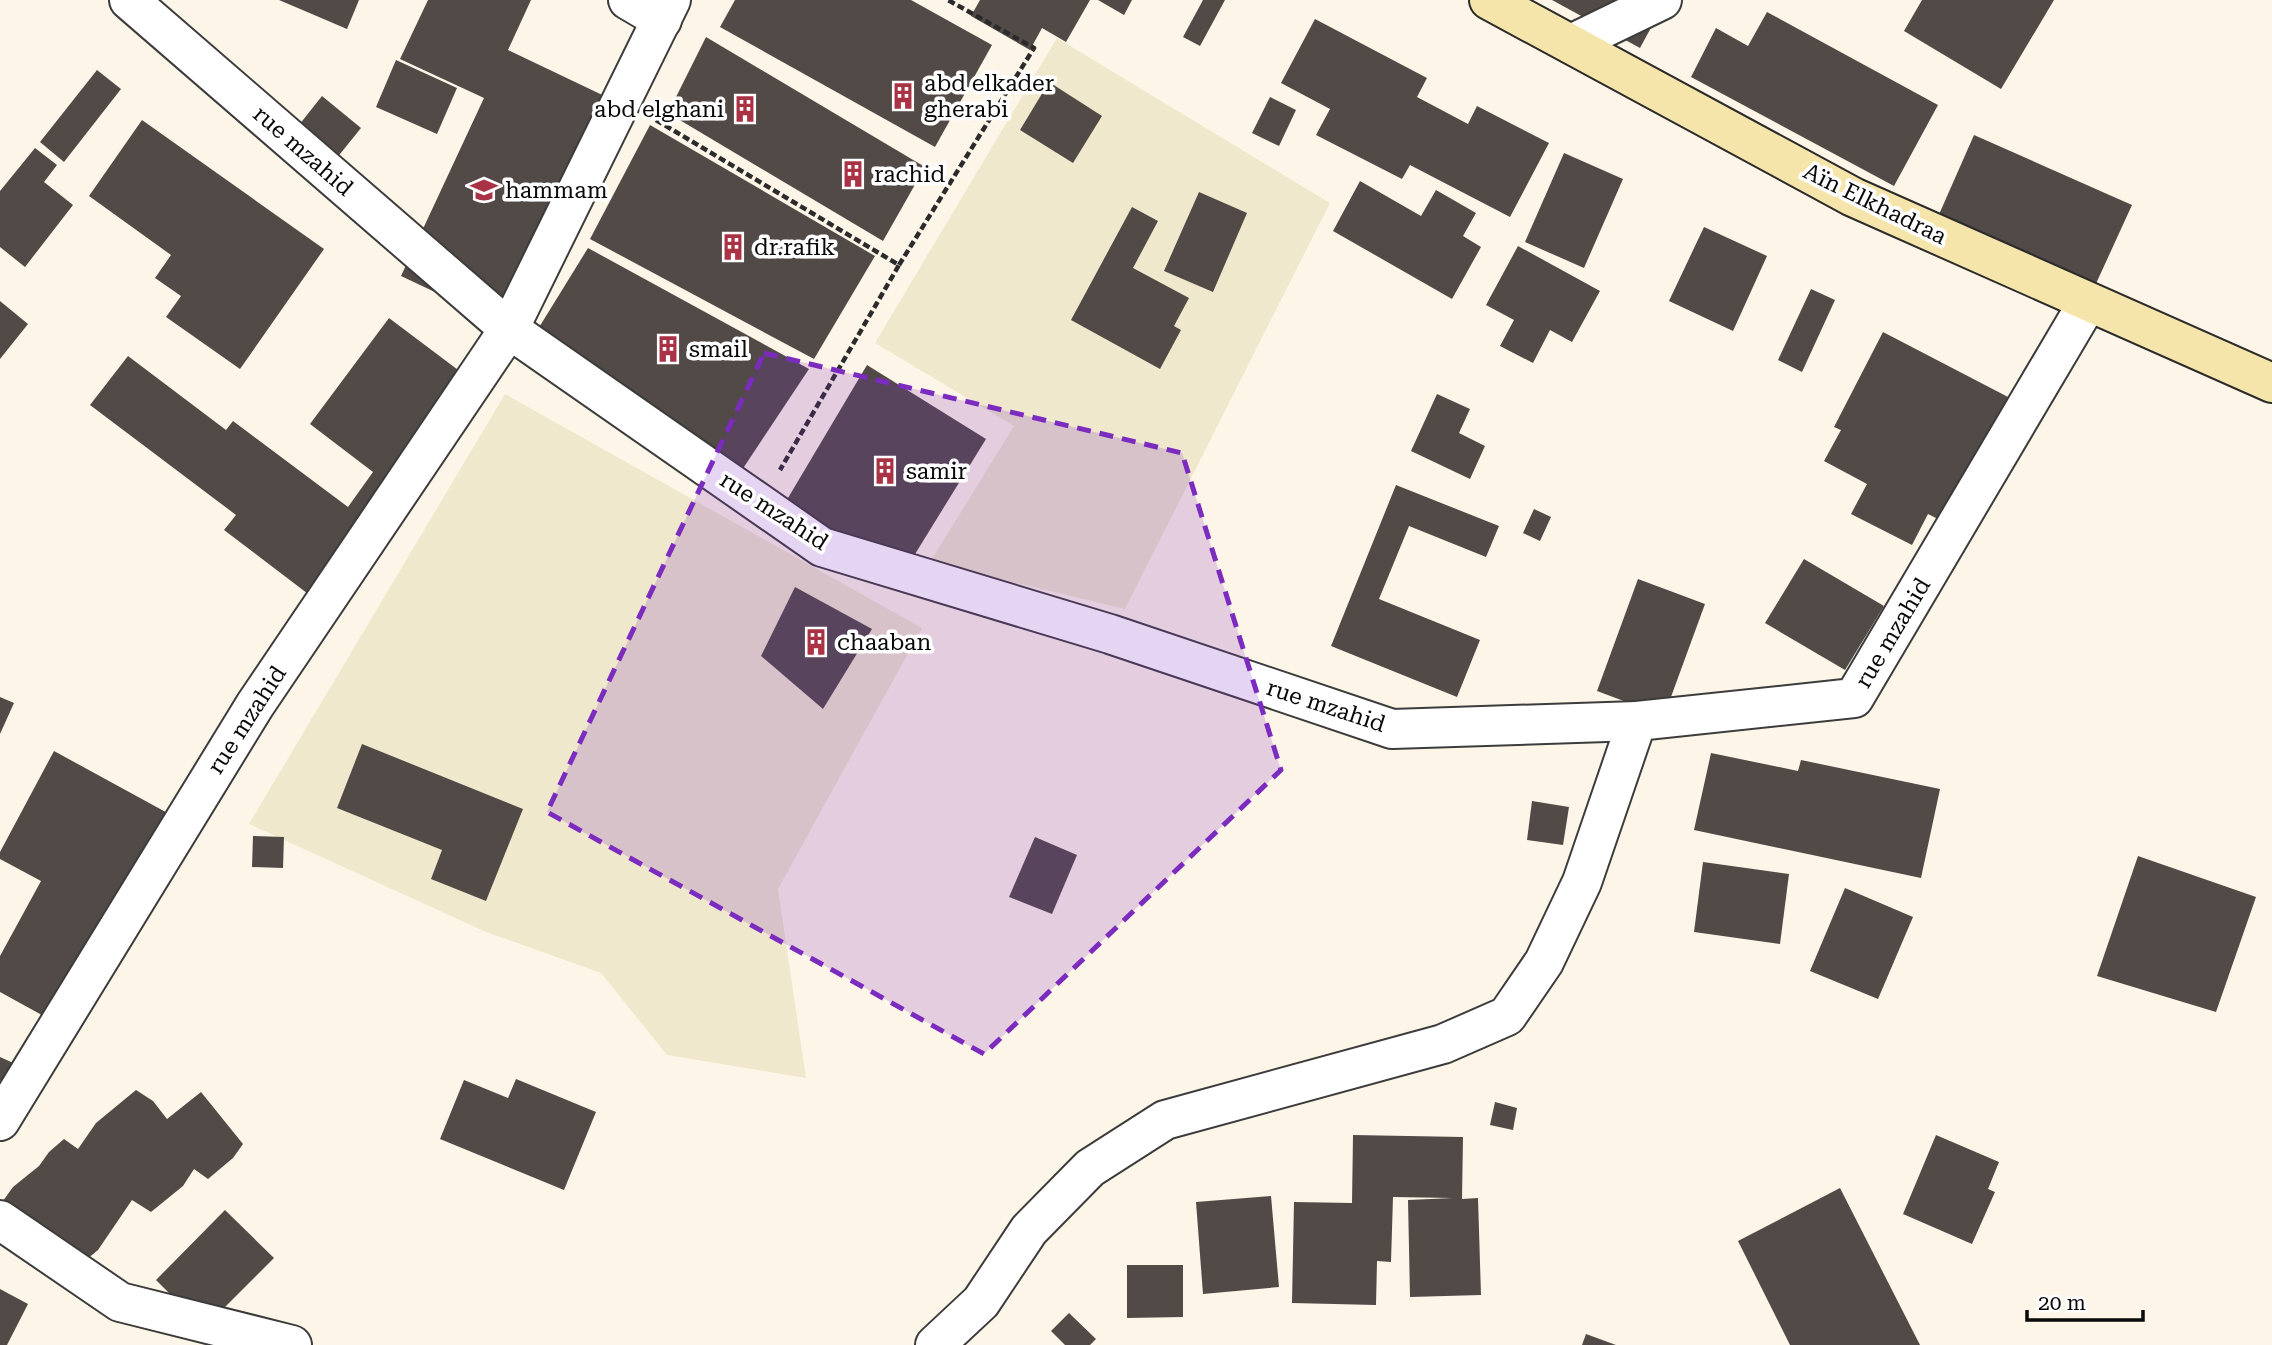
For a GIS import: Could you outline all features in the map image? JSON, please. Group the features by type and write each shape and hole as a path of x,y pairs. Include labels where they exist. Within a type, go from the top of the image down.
{"main road":[{"name":"Aïn Elkhadraa","path":"1489,0 1853,197 2272,383"}],"street":[{"name":"rue mzahid","path":"129,0 509,329 822,547 1110,634 1392,729 1637,721 1854,698 2088,302"},
{"path":"628,0 666,10"},
{"path":"1571,44 1662,0"},
{"name":"rue mzahid","path":"0,1121 255,705 509,329 666,10"},
{"path":"935,1345 981,1302 1030,1230 1090,1168 1165,1120 1443,1044 1507,1016 1544,962 1582,882 1637,721"},
{"path":"0,1220 120,1303 292,1345"}],"path":[{"path":"760,503 899,265 1034,48 948,0"},
{"path":"622,100 899,265"}],"highlighted area":[{"path":"764,353 1182,453 1281,770 984,1054 547,812"}],"shaded area":[{"path":"1057,38 1330,203 1125,609 930,562 1014,426 875,343"},
{"path":"505,394 922,628 778,889 806,1078 667,1055 601,973 486,932 249,824"}],"building":[{"path":"279,0 359,0 347,29"},
{"path":"428,0 531,0 508,50 617,102 511,328 401,276 484,98 400,59"},
{"name":"abd elkader gherabi","path":"735,0 911,0 992,45 935,147 720,27"},
{"path":"980,0 1090,0 1066,42 1042,28 1030,50 971,16"},
{"path":"1098,0 1132,0 1124,15"},
{"path":"1203,0 1225,0 1200,46 1183,37"},
{"path":"1552,0 1666,0 1640,48"},
{"path":"1922,0 2054,0 2001,89 1904,31"},
{"path":"1767,12 1938,105 1894,186 1691,77 1716,28 1748,46"},
{"path":"1315,19 1427,78 1417,97 1468,124 1477,106 1549,143 1510,217 1410,165 1402,179 1316,135 1330,109 1281,83"},
{"path":"706,37 925,167 883,241 668,113"},
{"path":"396,60 457,88 437,134 376,107"},
{"path":"97,70 121,89 64,162 40,142"},
{"path":"1049,82 1102,116 1073,163 1020,130"},
{"path":"322,96 361,128 315,185 276,154"},
{"path":"1270,97 1296,110 1279,146 1252,133"},
{"path":"142,120 324,249 240,369 166,317 181,296 155,278 171,255 89,196"},
{"name":"dr.rafik","path":"650,125 875,256 814,359 590,239"},
{"path":"1974,135 2132,205 2094,288 1937,219"},
{"path":"35,148 57,165 44,182 73,205 25,267 0,247 0,191"},
{"path":"1564,153 1623,179 1584,268 1525,242"},
{"path":"1360,181 1421,216 1436,190 1476,213 1463,236 1481,247 1452,299 1333,231"},
{"path":"1199,192 1247,213 1213,292 1164,271"},
{"path":"1132,207 1158,221 1133,268 1189,298 1174,326 1181,330 1160,369 1071,320"},
{"path":"1704,227 1767,256 1733,331 1669,301"},
{"path":"1518,246 1600,291 1572,342 1550,330 1533,363 1500,346 1514,320 1486,305"},
{"name":"smail","path":"588,248 809,369 740,473 538,329"},
{"path":"1811,289 1835,300 1802,372 1778,360"},
{"path":"0,301 28,324 0,359"},
{"path":"389,318 482,388 320,603 224,530 236,515 90,405 128,356 226,430 233,421 348,507 373,472 310,424"},
{"path":"1883,332 2010,398 1946,523 1928,514 1912,545 1851,514 1867,484 1824,461 1841,430 1834,427"},
{"name":"samir","path":"867,365 986,439 912,559 828,534 785,503"},
{"path":"1437,394 1470,409 1459,433 1485,446 1470,479 1411,451"},
{"path":"1396,485 1499,526 1486,557 1409,526 1379,599 1480,640 1457,697 1331,646"},
{"path":"1534,509 1551,517 1540,541 1523,533"},
{"path":"1804,559 1884,606 1845,670 1765,623"},
{"path":"1638,579 1705,604 1664,716 1597,691"},
{"name":"chaaban","path":"795,587 872,629 823,709 761,656"},
{"path":"0,697 14,703 0,734"},
{"path":"362,744 523,809 486,901 431,879 442,850 337,808"},
{"path":"54,751 173,816 60,1025 0,992 0,956 41,881 0,859 0,852"},
{"path":"1711,753 1798,771 1801,760 1940,789 1921,878 1694,830"},
{"path":"1532,801 1569,807 1563,845 1527,840"},
{"path":"253,836 284,837 283,868 252,867"},
{"path":"1035,837 1077,855 1052,914 1009,897"},
{"path":"2138,856 2256,897 2216,1012 2097,976"},
{"path":"1703,862 1789,874 1780,944 1694,932"},
{"path":"1845,888 1913,917 1878,999 1810,971"},
{"path":"0,1057 31,1071 22,1090 0,1080"},
{"path":"516,1079 596,1112 564,1190 440,1139 464,1080 508,1098"},
{"path":"136,1090 153,1101 167,1119 201,1092 243,1144 233,1158 208,1179 194,1169 183,1186 151,1212 132,1200 98,1250 75,1269 0,1205 13,1187 39,1166 49,1152 64,1139 78,1149 96,1123"},
{"path":"1495,1102 1517,1108 1513,1130 1490,1125"},
{"path":"1353,1135 1463,1137 1462,1199 1478,1198 1481,1295 1410,1297 1408,1200 1453,1198 1393,1197 1391,1262 1377,1261 1376,1305 1292,1303 1294,1202 1352,1203"},
{"path":"1936,1135 1999,1162 1988,1189 1995,1192 1972,1244 1903,1214"},
{"path":"1840,1188 1920,1345 1790,1345 1738,1241"},
{"path":"1271,1196 1279,1287 1203,1294 1196,1202"},
{"path":"225,1210 274,1258 204,1328 156,1280"},
{"path":"1127,1265 1183,1265 1183,1317 1127,1318"},
{"path":"0,1289 28,1304 7,1345 0,1345"},
{"path":"1069,1313 1096,1339 1090,1345 1065,1345 1051,1331"},
{"path":"1586,1334 1616,1345 1582,1345"}],"place":[{"name":"abd elkader gherabi","path":"903,96"},
{"name":"abd elghani","path":"745,109"},
{"name":"rachid","path":"853,174"},
{"name":"hammam","path":"484,190"},
{"name":"dr.rafik","path":"733,247"},
{"name":"smail","path":"668,349"},
{"name":"samir","path":"885,471"},
{"name":"chaaban","path":"816,642"}]}
